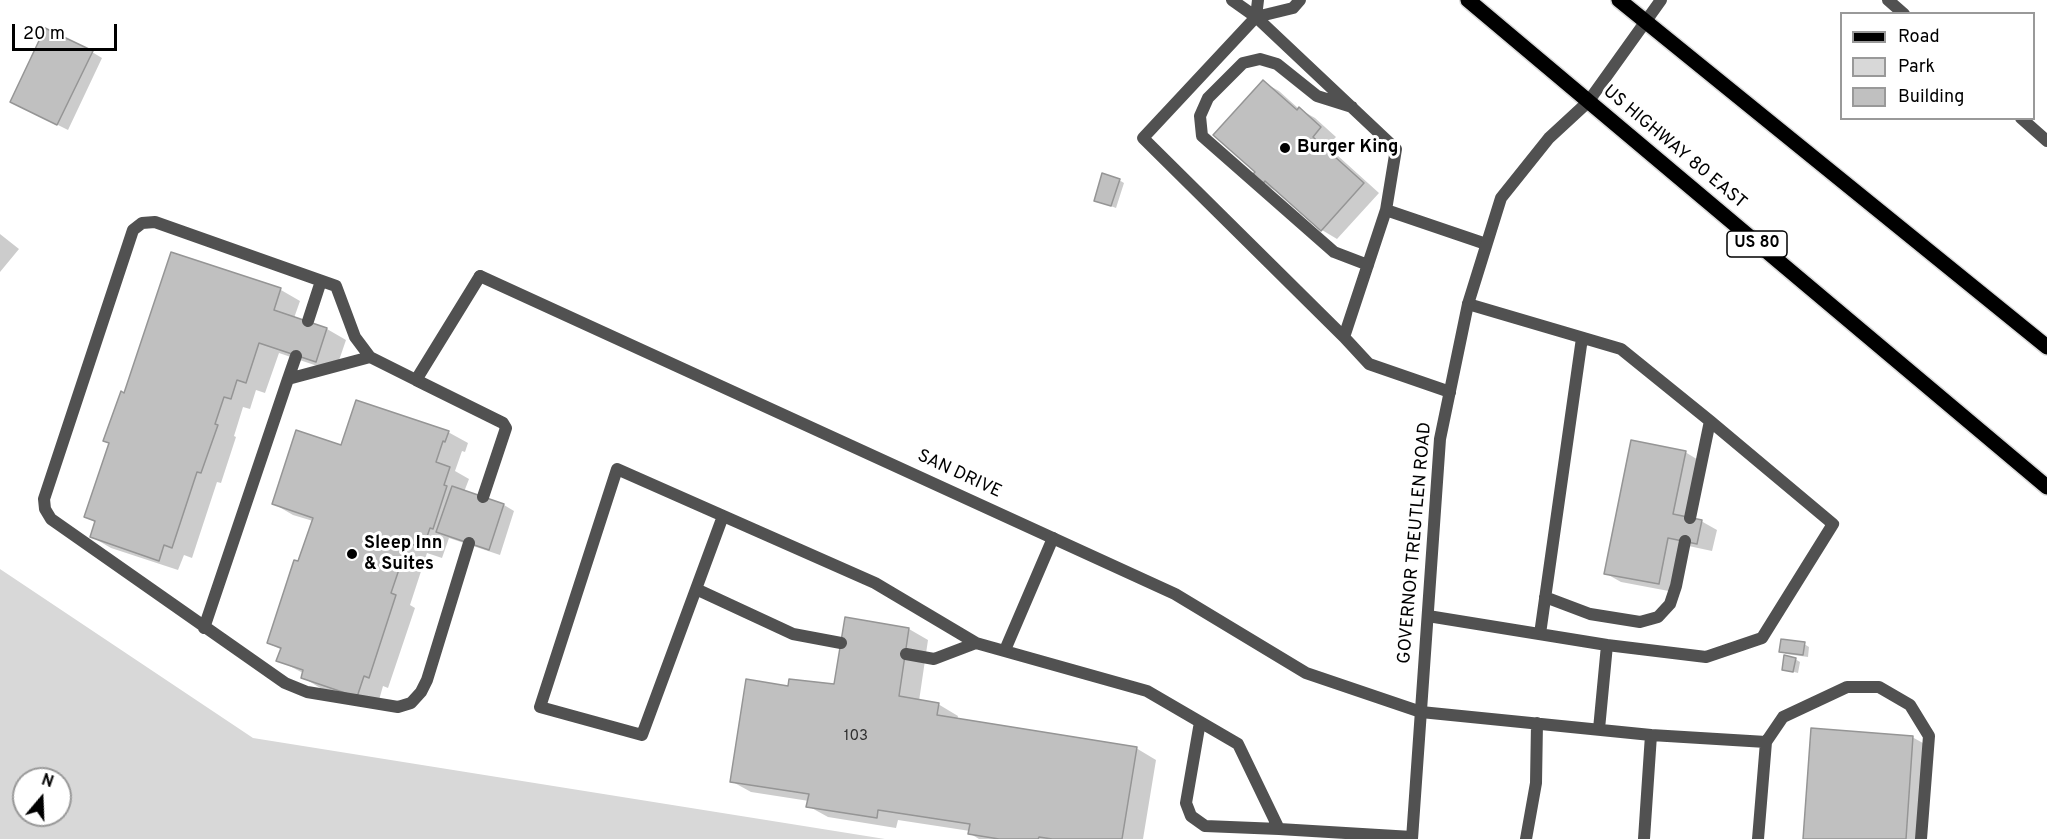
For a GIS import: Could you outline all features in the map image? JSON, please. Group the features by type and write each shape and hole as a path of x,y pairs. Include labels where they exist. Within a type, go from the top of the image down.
{"main road":[{"name":"US HIGHWAY 80 EAST","path":"1468,0 2047,488"},
{"path":"1619,0 2047,347"}],"street":[{"path":"1232,0 1256,17 1396,149 1386,210 1344,337"},
{"path":"1256,17 1258,0"},
{"path":"1300,0 1293,8 1256,17 1143,138 1369,364 1450,392"},
{"name":"GOVERNOR TREUTLEN ROAD","path":"1412,838 1440,439 1468,304 1501,198 1549,138 1588,102 1661,0"},
{"path":"1888,0 1902,12"},
{"path":"1353,107 1317,96 1277,64 1260,59 1244,63 1208,98 1200,116 1202,136 1334,252 1368,265"},
{"path":"2024,120 2047,141"},
{"path":"1386,210 1486,244"},
{"path":"469,543 428,680 411,702 398,707 308,692 285,683 51,519 45,509 44,499 133,230 142,223 155,222 336,286 355,337 370,357 502,423 506,428 483,497"},
{"name":"SAN DRIVE","path":"416,380 480,276 1175,594 1306,673 1421,712 1651,735 1766,742"},
{"path":"308,321 321,281"},
{"path":"1428,616 1607,645 1706,657 1762,638 1833,524 1621,349 1468,304"},
{"path":"1540,634 1582,338"},
{"path":"204,628 296,356"},
{"path":"288,379 370,357"},
{"path":"1690,518 1710,421"},
{"path":"723,516 642,735 540,707 617,469 875,583 976,643 1147,691 1238,744 1279,829"},
{"path":"1005,650 1053,538"},
{"path":"1545,597 1590,614 1640,622 1658,617 1670,604 1685,541"},
{"path":"696,589 793,633 841,643"},
{"path":"906,654 934,659 976,643"},
{"path":"1599,729 1607,645"},
{"path":"1758,839 1766,742 1783,717 1847,687 1879,687 1910,705 1929,736 1921,839"},
{"path":"1200,722 1186,803 1191,816 1205,826 1412,838"},
{"path":"1526,839 1536,783 1537,723"},
{"path":"1644,839 1651,735"}],"green space":[{"path":"0,569 253,738 885,839 0,839"}],"building":[{"path":"45,28 93,51 57,125 10,102"},
{"path":"1263,80 1297,110 1299,107 1321,127 1313,137 1364,183 1321,231 1265,181 1262,185 1251,176 1255,172 1213,135"},
{"path":"1102,173 1120,179 1111,206 1094,201"},
{"path":"171,252 281,288 274,310 327,328 316,362 259,343 246,383 237,380 231,399 224,397 215,424 218,425 201,473 197,472 172,548 164,545 159,561 90,537 95,521 84,517 109,443 103,441 121,391 124,393"},
{"name":"Sleep Inn & Suites","path":"356,400 449,431 436,462 450,467 444,485 447,486 433,529 430,528 423,548 408,543 391,593 396,595 369,678 364,676 357,697 301,678 303,670 276,661 281,648 267,643 294,560 298,561 313,518 272,504 296,430 341,445"},
{"path":"1631,440 1686,451 1673,514 1702,520 1697,544 1668,538 1659,584 1604,574"},
{"path":"452,486 504,504 489,550 436,532"},
{"path":"845,617 909,628 899,696 939,703 937,715 1137,747 1122,839 1039,837 1038,839 999,839 968,834 970,824 878,810 877,818 806,807 809,794 730,782 746,679 788,686 789,679 834,684"},
{"path":"1781,639 1805,642 1803,655 1779,652"},
{"path":"1784,655 1796,658 1793,672 1782,670"},
{"path":"1811,728 1913,736 1906,839 1803,839"}],"place":[{"name":"Burger King","path":"1285,148"},
{"name":"Sleep Inn & Suites","path":"352,554"}]}
